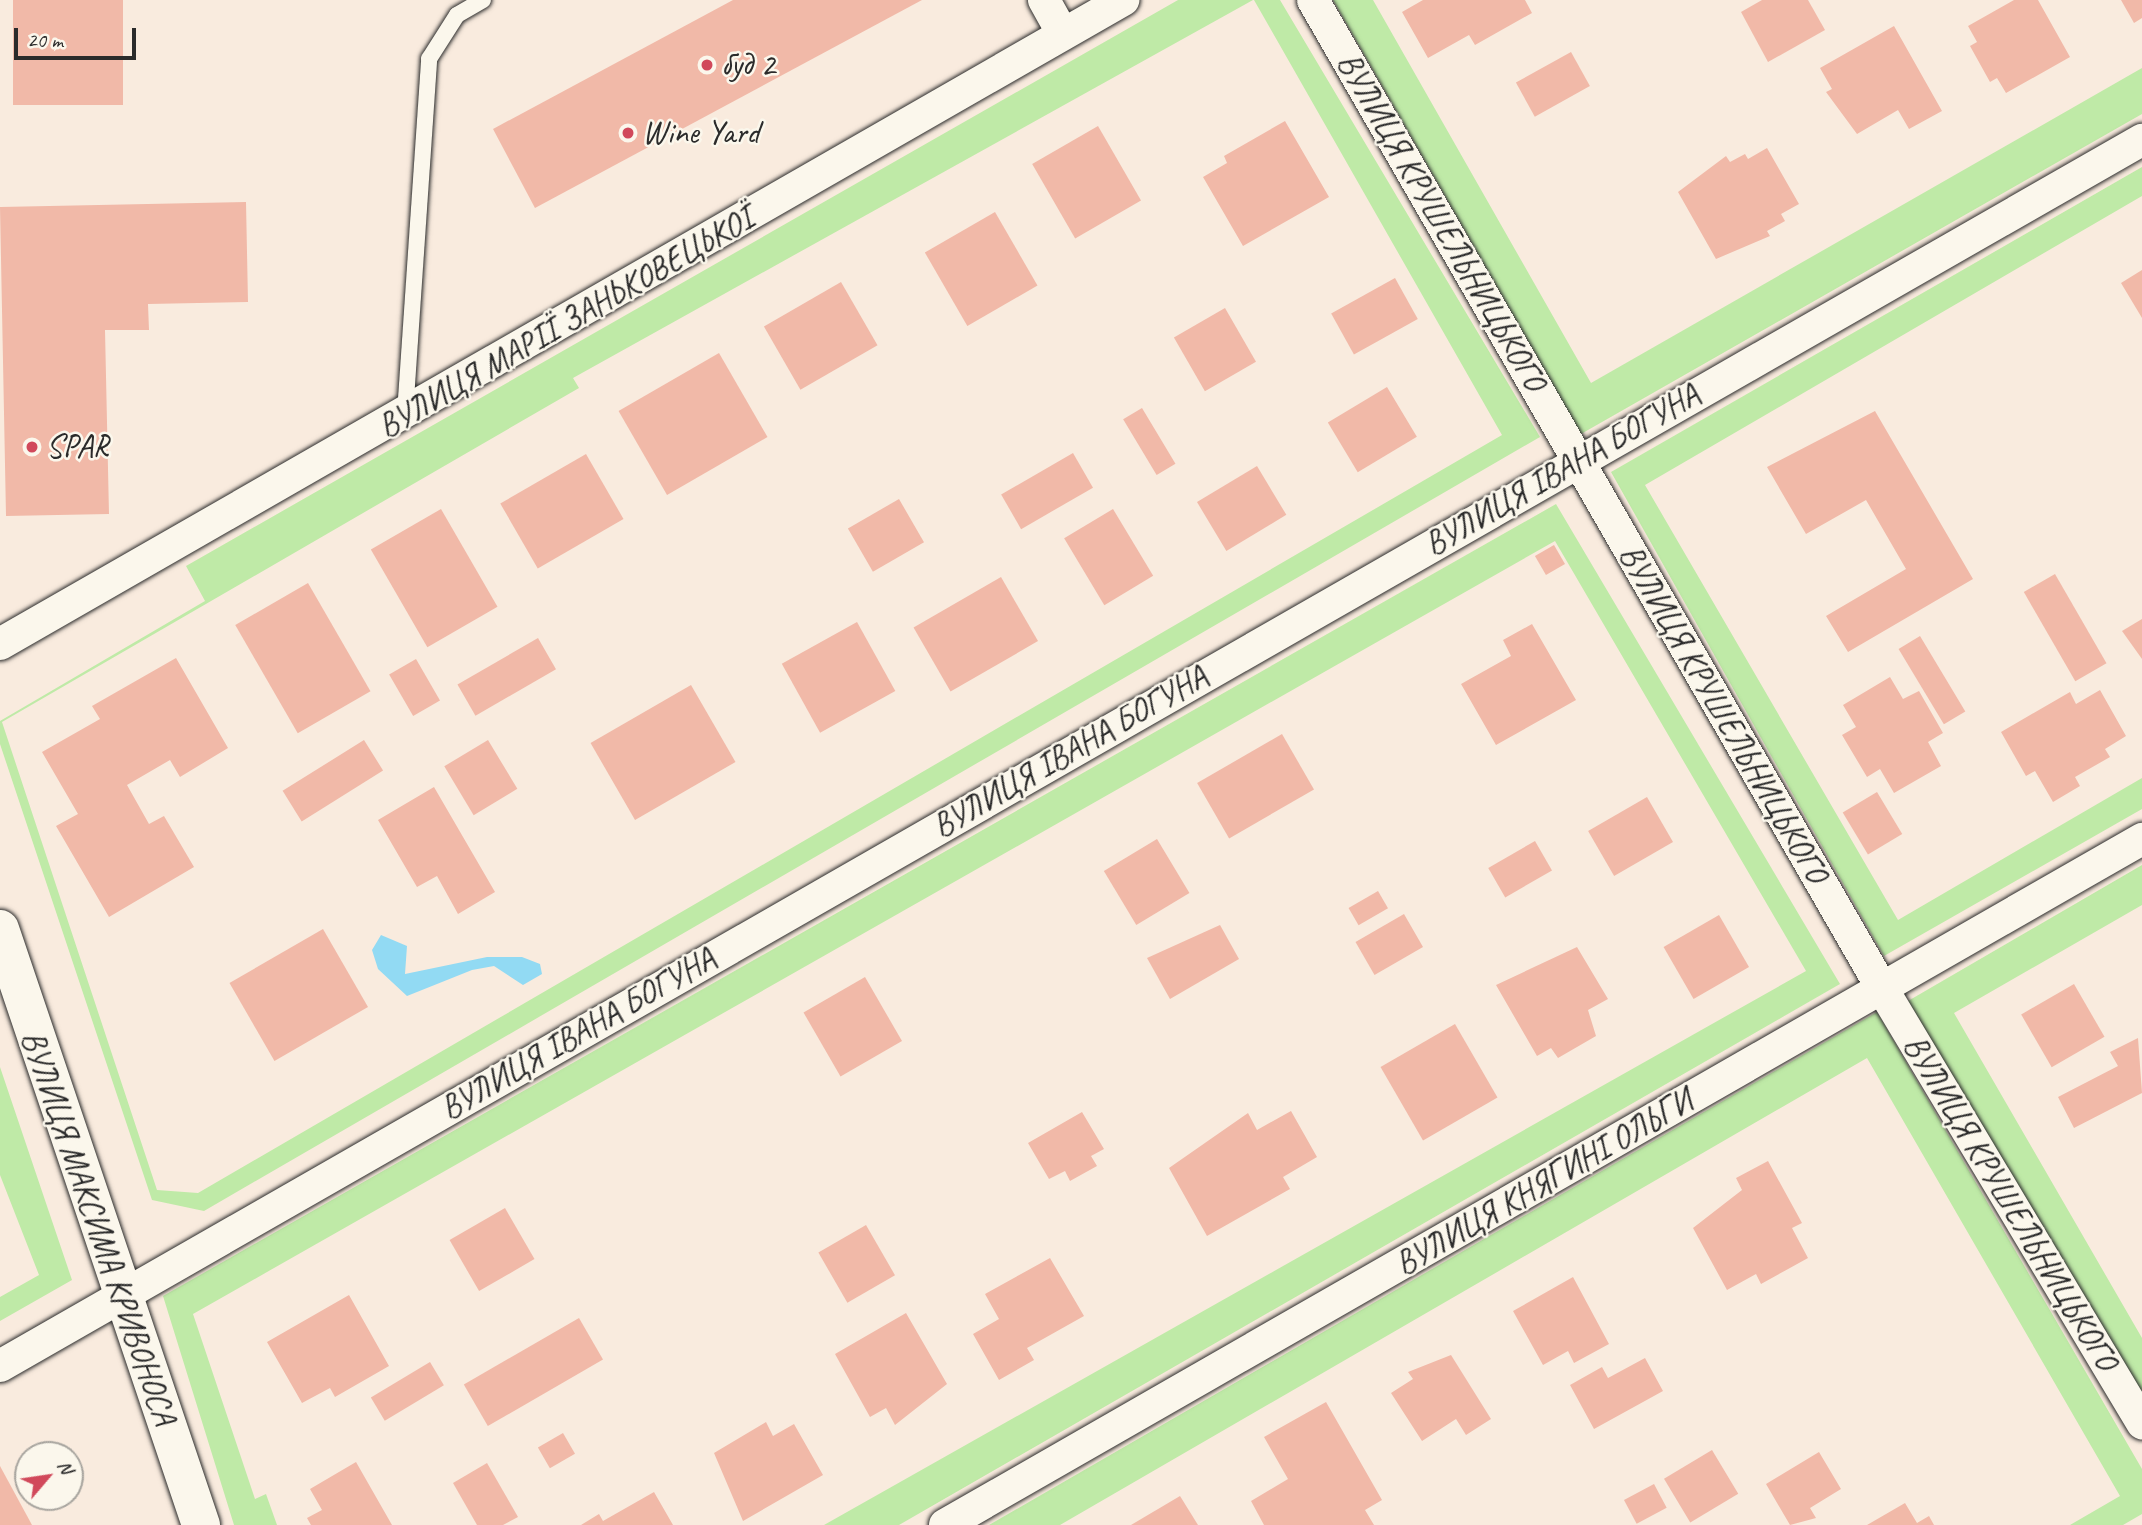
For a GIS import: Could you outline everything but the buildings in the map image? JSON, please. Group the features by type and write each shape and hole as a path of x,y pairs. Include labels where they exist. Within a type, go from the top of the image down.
{"street":[{"path":"1044,0 1063,34"},
{"name":"ВУЛИЦЯ МАРІЇ ЗАНЬКОВЕЦЬКОЇ","path":"2,641 405,416 1123,0"},
{"name":"ВУЛИЦЯ КРУШЕЛЬНИЦЬКОГО","path":"1313,0 1882,990 2142,1423"},
{"name":"ВУЛИЦЯ ІВАНА БОГУНА","path":"0,1366 2142,140"},
{"name":"ВУЛИЦЯ КНЯГИНІ ОЛЬГИ","path":"945,1525 2142,839"},
{"name":"ВУЛИЦЯ МАКСИМА КРИВОНОСА","path":"0,929 121,1296 201,1525"}],"lane":[{"path":"405,416 429,59 457,15 484,0"}],"green space":[{"path":"1178,0 1253,0 573,378 579,388 2,722 157,1190 198,1193 1502,435 1254,0 1280,0 1540,437 204,1211 152,1200 0,744 0,721 205,601 186,566"},
{"path":"1333,0 1373,0 1591,383 2142,68 2142,114 1581,434"},
{"path":"2142,167 2142,196 1645,485 1898,920 2142,778 2142,809 1884,956 1611,472"},
{"path":"1556,504 1840,984 899,1525 824,1525 1806,971 1555,541 193,1314 255,1499 266,1494 277,1525 234,1525 163,1296"},
{"path":"2142,865 2142,905 1954,1013 2142,1338 2142,1399 1908,1001"},
{"path":"1877,1012 2142,1469 2142,1514 2123,1525 2070,1525 2120,1496 1867,1058 1060,1525 989,1525"},
{"path":"0,1067 72,1280 0,1321 0,1297 39,1275 0,1175"}],"water":[{"path":"381,935 407,946 405,974 487,957 522,957 540,964 542,974 523,985 494,966 472,970 407,996 378,969 372,950"}],"place":[{"name":"буд 2","path":"707,65"},
{"name":"Wine Yard","path":"628,133"},
{"name":"SPAR","path":"32,447"}]}
